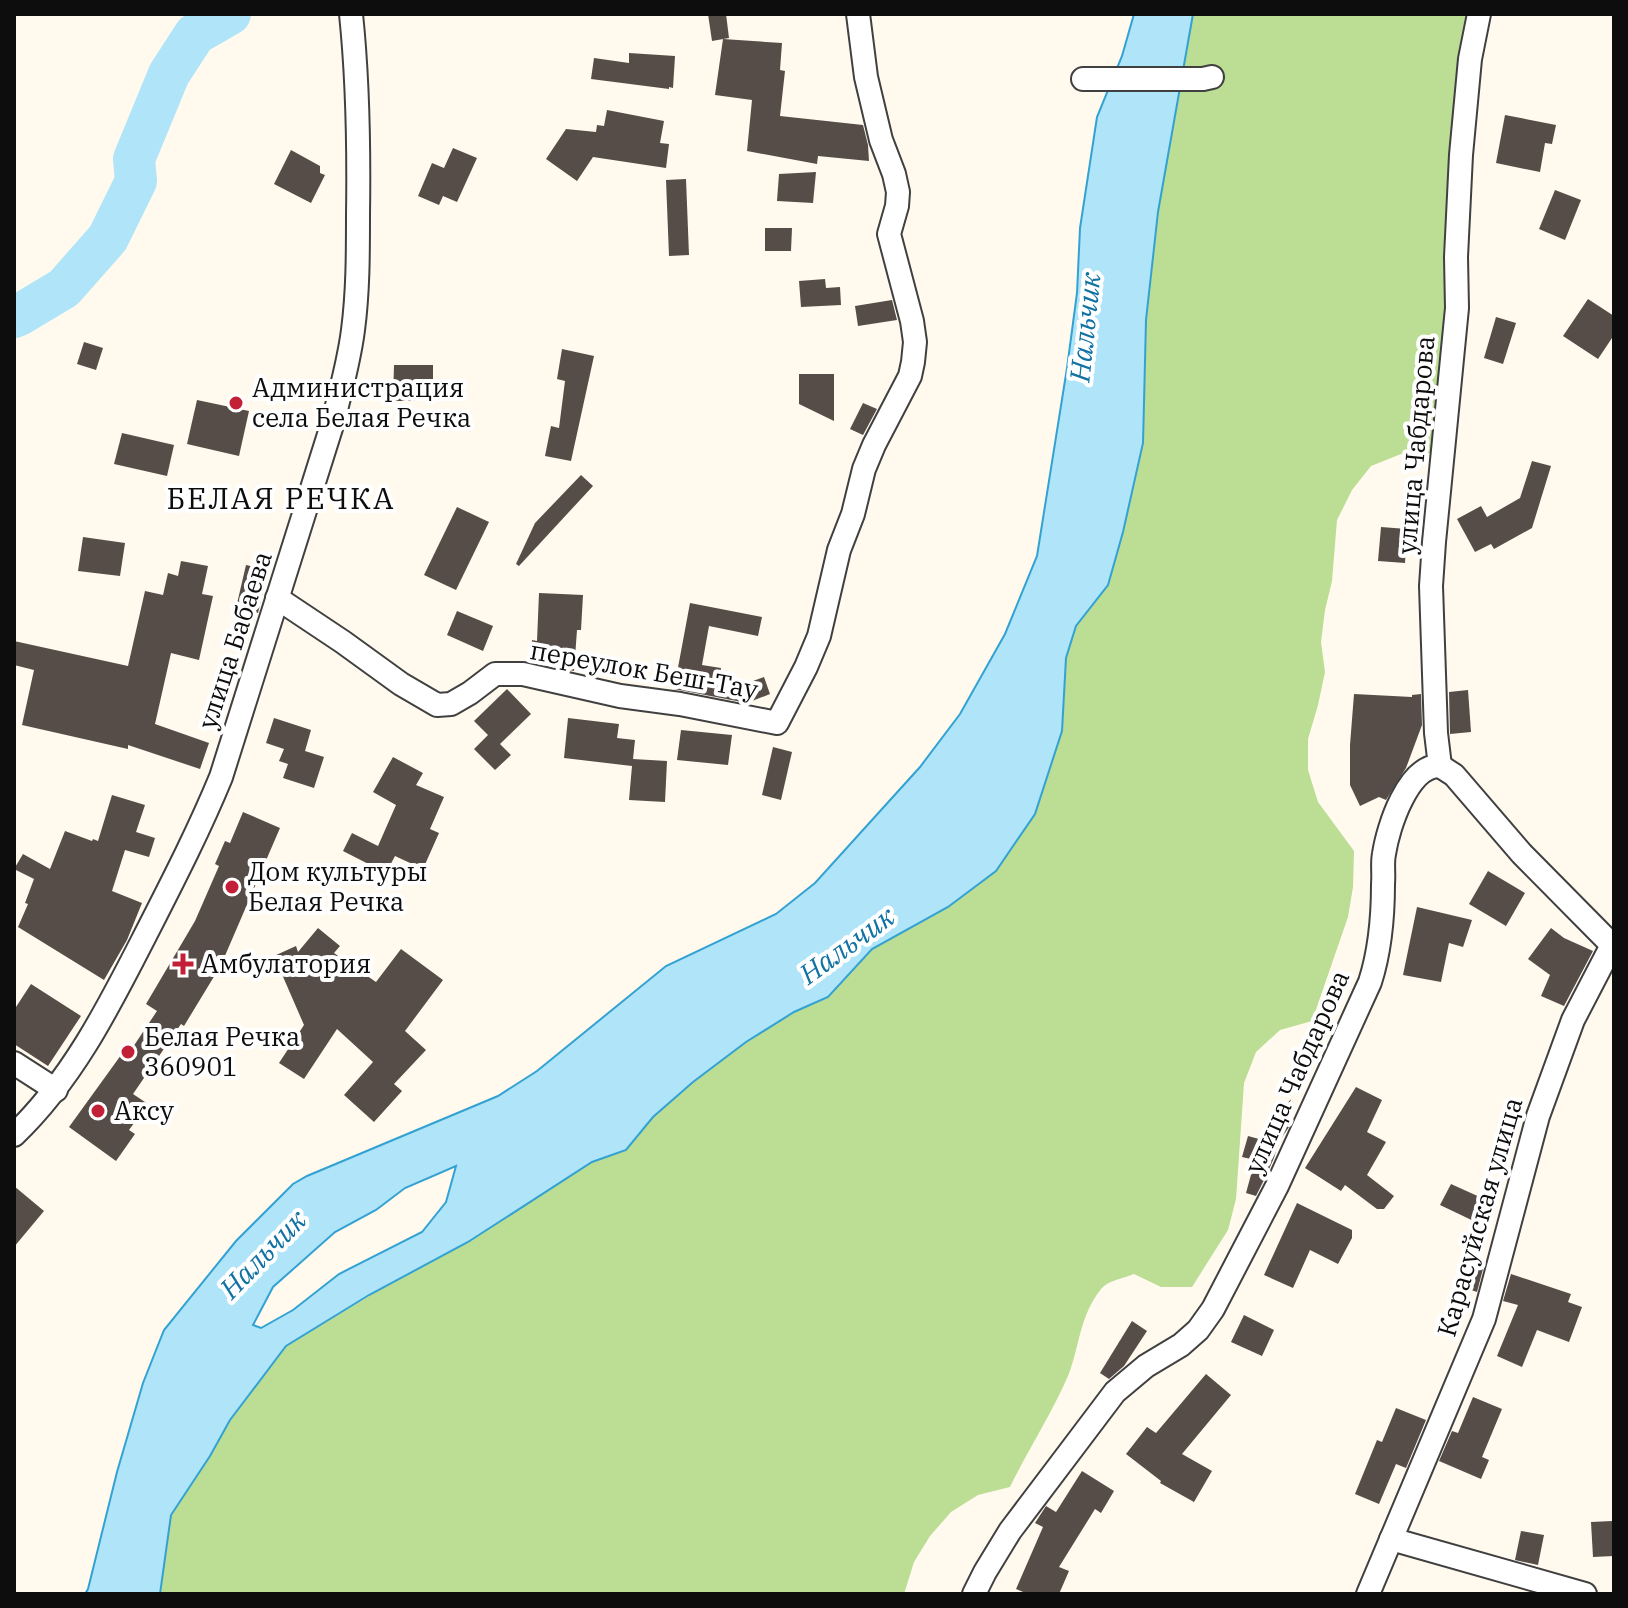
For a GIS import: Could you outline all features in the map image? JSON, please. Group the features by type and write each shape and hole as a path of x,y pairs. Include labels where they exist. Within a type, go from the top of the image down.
{"street":[{"name":"улица Бабаева","path":"14,1135 56,1090 93,1033 205,815 221,777 332,425 353,331 358,261 357,70 351,14"},
{"name":"переулок Беш-Тау","path":"277,598 401,684 437,705 451,704 495,674 523,674 620,696 777,723 819,636 839,550 853,514 864,469 910,376 913,362 915,342 912,321 889,234 898,192 868,88 858,14"},
{"name":"улица Чабдарова","path":"974,1594 1010,1531 1115,1392 1146,1366 1181,1345 1198,1330 1213,1309 1277,1186 1370,982 1377,961 1383,855 1390,828 1407,789 1418,774 1432,766 1440,766 1431,586 1457,308 1456,257 1462,142 1470,59 1479,14"},
{"path":"1086,80 1207,78"},
{"name":"Карасуйская улица","path":"1368,1594 1484,1319 1538,1116 1573,1020 1612,945 1522,854 1454,775 1440,766"},
{"path":"14,1063 56,1090"},
{"path":"1391,1539 1585,1594"}],"green space":[{"path":"1193,14 1479,14 1442,453 1401,454 1371,466 1352,490 1337,520 1332,581 1321,642 1325,672 1308,739 1308,770 1318,802 1354,851 1348,917 1312,1021 1280,1030 1256,1052 1244,1083 1236,1199 1228,1230 1192,1287 1161,1287 1134,1274 1101,1289 1088,1310 1068,1376 1010,1487 978,1495 951,1512 930,1536 914,1562 904,1594 160,1594 171,1515 230,1420 286,1346 592,1162 626,1150 653,1117 693,1082 746,1042 794,1012 828,997 872,949 922,922 1062,731 1066,658 1076,626 1108,585 1146,320 1158,212"}],"water":[{"name":"Нальчик","path":"1134,14 1193,14 1158,212 1146,320 1143,443 1108,585 1076,626 1066,658 1062,731 1035,814 996,871 948,907 872,949 828,997 794,1012 746,1042 653,1117 626,1150 592,1162 468,1242 369,1295 286,1346 230,1420 171,1515 160,1594 85,1594 143,1383 164,1330 236,1241 293,1184 498,1096 537,1071 666,966 776,914 815,883 920,767 960,714 1005,634 1037,556 1067,368 1077,293 1080,228 1097,117 1122,56","holes":["456,1166 446,1202 422,1232 339,1274 293,1310 261,1328 253,1325 273,1287 335,1232 376,1210 405,1188"]}],"building":[{"path":"708,14 726,14 729,38 712,41"},
{"path":"723,39 782,43 780,70 785,71 780,116 863,125 869,161 818,156 817,164 747,151 752,100 715,95"},
{"path":"629,53 675,56 673,88 591,79 594,58 629,63"},
{"path":"607,110 664,121 660,143 669,144 666,168 593,157 577,181 546,159 566,129 596,132 597,125 604,126"},
{"path":"1505,115 1556,125 1552,144 1545,143 1540,172 1496,163"},
{"path":"453,148 477,158 457,202 443,196 439,205 418,196 432,163 444,168"},
{"path":"291,150 320,166 320,173 325,175 311,203 274,184"},
{"path":"816,172 813,203 777,201 779,174"},
{"path":"686,179 689,255 669,256 666,180"},
{"path":"1555,190 1581,200 1565,240 1539,229"},
{"path":"765,228 792,228 791,251 765,251"},
{"path":"825,279 826,288 840,287 841,305 801,307 799,281"},
{"path":"1588,299 1614,316 1614,335 1598,359 1563,336"},
{"path":"892,300 897,320 858,326 855,306"},
{"path":"1496,317 1516,323 1503,364 1484,358"},
{"path":"84,342 103,348 96,370 77,364"},
{"path":"562,349 594,356 571,461 545,456 551,426 559,428 565,381 557,379"},
{"path":"394,365 433,365 433,401 393,401"},
{"path":"799,374 834,374 834,421 799,404"},
{"path":"197,400 249,411 239,456 187,444"},
{"path":"863,403 877,409 863,435 850,429"},
{"path":"122,433 174,445 167,476 114,464"},
{"path":"1532,461 1551,466 1532,528 1494,549 1491,544 1475,552 1457,519 1481,506 1487,517 1520,498"},
{"path":"581,475 593,486 519,566 516,564 535,523"},
{"path":"457,507 489,522 456,590 424,575"},
{"path":"1381,527 1407,529 1405,563 1378,561"},
{"path":"83,537 125,543 120,576 78,571"},
{"path":"181,561 208,566 202,594 213,596 199,660 171,653 155,724 209,743 200,769 128,745 128,749 22,725 34,670 14,665 14,641 128,666 145,591 163,595 168,573 178,576"},
{"path":"246,565 268,570 258,613 236,608"},
{"path":"539,593 583,595 574,671 531,661 532,640 537,641"},
{"path":"690,603 762,617 758,636 709,626 702,665 721,668 717,694 764,677 770,694 747,703 674,689"},
{"path":"457,611 493,626 483,651 447,635"},
{"path":"507,689 531,714 500,744 511,755 495,770 474,749 488,735 474,721"},
{"path":"1468,690 1471,732 1450,734 1449,692"},
{"path":"1354,694 1412,697 1421,694 1422,725 1406,768 1386,800 1379,797 1360,806 1350,785"},
{"path":"274,718 311,730 305,751 324,757 314,788 283,778 288,764 279,761 284,749 266,743"},
{"path":"568,718 619,724 617,738 635,740 633,759 667,761 665,802 629,800 632,766 564,758"},
{"path":"681,730 732,735 728,765 677,760"},
{"path":"773,747 792,752 781,800 762,795"},
{"path":"393,757 423,773 416,785 444,797 430,829 439,833 423,869 395,856 386,873 343,851 352,833 378,846 396,805 373,792"},
{"path":"112,795 145,805 136,832 155,838 149,857 125,850 112,891 142,903 127,940 104,980 18,927 34,879 14,869 23,854 50,869 65,831 98,841"},
{"path":"243,812 280,828 221,965 184,1026 181,1024 133,1094 148,1104 129,1130 135,1134 116,1161 69,1127 129,1044 133,1047 157,1011 146,1004 195,921 219,866 215,864 225,841 230,843"},
{"path":"1488,871 1525,893 1506,926 1469,904"},
{"path":"1417,907 1472,920 1463,947 1449,943 1441,982 1403,975"},
{"path":"318,928 340,946 334,953 376,982 401,949 443,980 405,1031 426,1050 394,1084 402,1091 374,1122 344,1095 373,1062 337,1029 304,1079 279,1063 304,1025 274,956 296,946 298,952"},
{"path":"1551,928 1564,938 1593,951 1564,1006 1541,996 1550,975 1528,959"},
{"path":"31,984 81,1016 48,1066 14,1044 14,1010"},
{"path":"1356,1087 1382,1100 1367,1132 1386,1142 1367,1175 1394,1196 1384,1209 1377,1209 1345,1185 1341,1191 1305,1168"},
{"path":"1291,1099 1284,1123 1289,1127 1278,1143 1264,1180 1256,1196 1246,1193 1255,1160 1242,1157 1248,1136 1259,1139"},
{"path":"1451,1184 1493,1203 1482,1225 1440,1205"},
{"path":"14,1186 44,1211 14,1247"},
{"path":"1297,1203 1352,1230 1352,1238 1338,1264 1310,1250 1293,1288 1264,1275"},
{"path":"1477,1263 1484,1265 1477,1292 1468,1289"},
{"path":"1511,1274 1571,1294 1568,1302 1582,1307 1569,1342 1537,1330 1522,1367 1497,1356 1518,1305 1503,1301"},
{"path":"1244,1315 1274,1330 1262,1356 1231,1342"},
{"path":"1132,1321 1147,1331 1124,1366 1109,1379 1100,1373"},
{"path":"1206,1374 1231,1395 1182,1454 1212,1471 1194,1502 1160,1483 1126,1454 1147,1427 1156,1433"},
{"path":"1473,1397 1502,1409 1482,1457 1489,1460 1481,1479 1439,1461 1452,1431 1458,1433"},
{"path":"1396,1408 1426,1420 1406,1468 1396,1464 1379,1504 1355,1494 1377,1440 1382,1442"},
{"path":"1082,1471 1114,1491 1101,1513 1095,1509 1059,1567 1069,1571 1059,1594 1028,1594 1016,1589 1043,1527 1035,1523 1046,1506 1056,1512"},
{"path":"1612,1521 1614,1556 1593,1557 1591,1522"},
{"path":"1521,1531 1544,1535 1538,1565 1515,1560"}],"waterway":[{"path":"14,317 64,288 108,238 136,181 134,159 169,74 195,34 230,14"}],"place":[{"name":"Администрация села Белая Речка","path":"236,403"},
{"name":"Дом культуры Белая Речка","path":"232,887"},
{"name":"Амбулатория","path":"183,964"},
{"name":"Белая Речка 360901","path":"128,1052"},
{"name":"Аксу","path":"98,1111"}],"district":[{"name":"БЕЛАЯ РЕЧКА","path":"281,499"}]}
